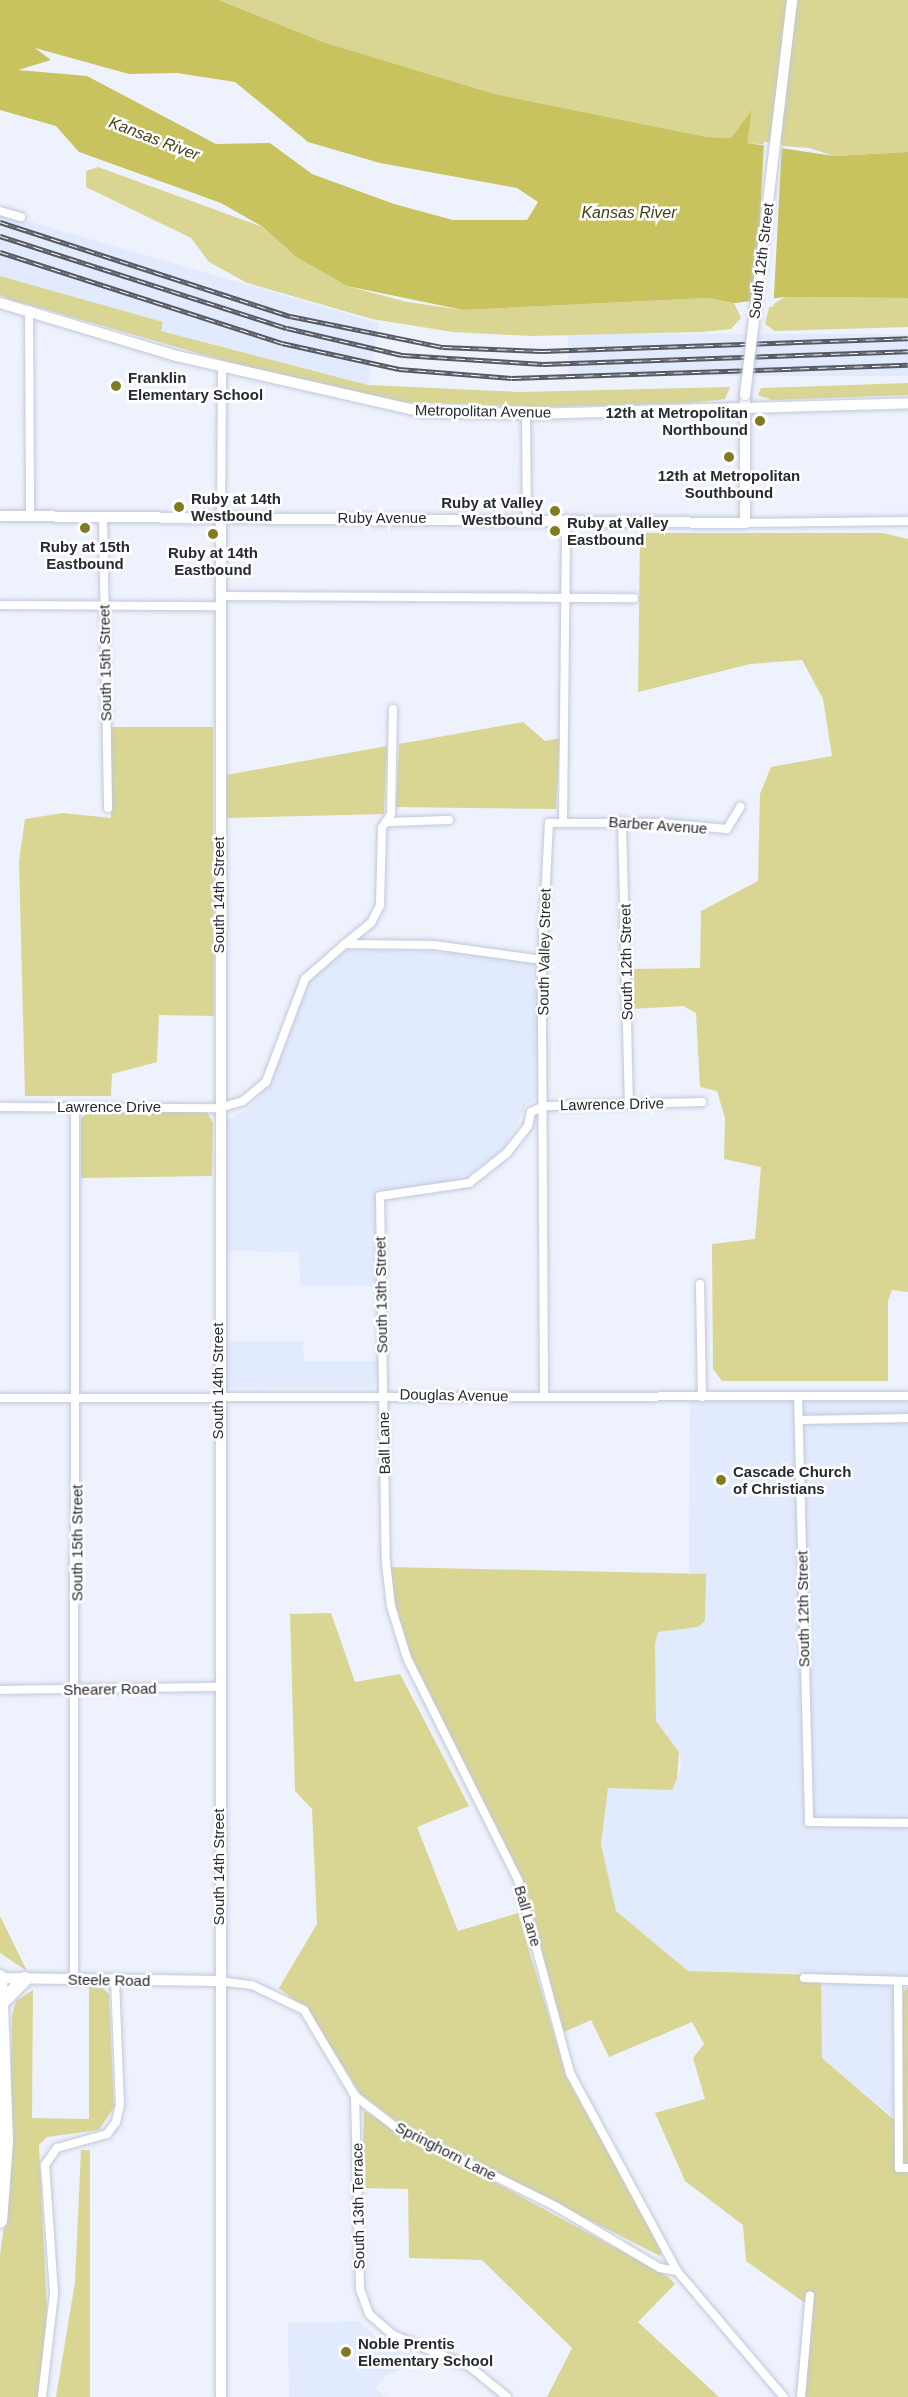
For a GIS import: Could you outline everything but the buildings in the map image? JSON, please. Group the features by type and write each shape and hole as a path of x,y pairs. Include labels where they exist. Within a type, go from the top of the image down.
{"highway":[{"path":"0,1978 3,2001 6,2142 0,2221"},
{"path":"3,2001 26,1979"}],"street":[{"name":"South 12th Street","path":"745,523 745,394 792,0"},
{"path":"0,210 21,217"},
{"name":"Metropolitan Avenue","path":"0,303 222,365 394,407 526,414 908,403"},
{"path":"29,310 30,516"},
{"name":"South 14th Street","path":"221,2397 218,1981 220,1687 217,1397 222,365"},
{"path":"526,414 526,519"},
{"name":"Ruby Avenue","path":"0,516 221,519 566,519 745,523 908,521"},
{"name":"South 15th Street","path":"103,517 108,808"},
{"path":"563,819 566,519"},
{"path":"0,605 104,606 220,601 634,598"},
{"path":"219,1108 257,1094 305,979 378,915 382,828 388,822 393,709"},
{"name":"Barber Avenue","path":"563,819 727,829 740,807"},
{"name":"South Valley Street","path":"544,1396 542,960 548,826 563,819"},
{"path":"388,822 449,820"},
{"name":"South 12th Street","path":"622,821 629,1102"},
{"path":"345,944 434,945 542,960"},
{"name":"Lawrence Drive","path":"380,1196 469,1183 507,1153 524,1132 531,1112 544,1106 629,1102 702,1102"},
{"name":"Lawrence Drive","path":"0,1107 219,1108"},
{"name":"South 15th Street","path":"74,1979 78,1398 75,1107"},
{"name":"South 13th Street","path":"380,1196 383,1394"},
{"path":"700,1284 702,1396"},
{"name":"Douglas Avenue","path":"0,1398 383,1394 908,1396"},
{"name":"Ball Lane","path":"383,1394 386,1563 391,1606 406,1658 518,1880 570,2073 677,2271 784,2397"},
{"name":"South 12th Street","path":"798,1396 802,1420 809,1822 908,1823"},
{"path":"802,1420 908,1418"},
{"name":"Shearer Road","path":"0,1690 220,1687"},
{"name":"Steele Road","path":"0,1978 218,1981"},
{"path":"804,1978 908,1981"},
{"path":"42,2397 54,2293 45,2165 57,2148 107,2134 116,2122 120,2105 115,1980"},
{"name":"Springhorn Lane","path":"218,1981 252,1984 304,2010 355,2096 394,2126 555,2206 660,2268 677,2271"},
{"path":"898,1981 904,2168"},
{"name":"South 13th Terrace","path":"355,2096 360,2289 369,2314 393,2336 469,2366 507,2397"},
{"path":"801,2397 810,2295"}],"shaded area":[{"path":"219,0 908,0 908,152 834,156 809,148 746,143 752,111 731,138 707,137 495,94 323,42"},
{"path":"98,167 263,227 296,257 347,286 407,302 463,310 707,298 734,303 741,318 731,329 702,332 532,336 453,332 372,319 247,283 209,262 191,238 86,187 86,171"},
{"path":"0,213 379,323 368,385 161,331 0,276"},
{"path":"0,276 163,322 161,331 368,385 519,392 730,387 725,399 688,403 535,407 401,402 271,374 9,299 0,295"},
{"path":"785,297 908,298 908,327 775,331 765,324 769,307"},
{"path":"568,334 908,334 908,376 568,376"},
{"path":"908,383 908,395 772,400 758,395 761,388"},
{"path":"640,533 883,533 908,539 908,1292 892,1290 888,1301 888,1381 722,1381 713,1369 712,1244 755,1239 761,1167 724,1159 725,1118 717,1091 700,1087 696,1013 683,1006 632,1009 631,969 700,968 701,911 758,881 760,794 771,767 832,756 823,699 802,660 750,664 638,692"},
{"path":"523,722 545,741 560,738 556,809 396,807 399,744"},
{"path":"109,727 213,727 214,1016 159,1015 157,1062 112,1074 111,1096 25,1096 19,861 25,819 63,813 111,818"},
{"path":"387,746 384,814 226,818 226,775"},
{"path":"350,950 440,951 536,962 540,1095 526,1106 505,1147 471,1173 442,1185 378,1191 377,1286 300,1285 299,1252 224,1251 225,1121 247,1110 263,1092 307,980 337,953"},
{"path":"88,1112 207,1112 213,1123 212,1176 81,1178 81,1119"},
{"path":"225,1341 303,1341 304,1361 378,1361 377,1381 372,1388 228,1387"},
{"path":"690,1401 908,1402 908,1977 688,1971 616,1911 601,1844 608,1788 672,1789 681,1768 679,1752 656,1721 655,1644 658,1632 698,1627 706,1574 689,1574"},
{"path":"390,1567 706,1574 705,1621 698,1627 658,1632 655,1644 656,1721 679,1752 677,1779 672,1790 608,1788 601,1844 616,1911 688,1971 821,1975 822,2058 892,2118 902,2119 903,1992 908,1987 908,2397 804,2397 812,2308 746,2261 743,2225 685,2181 655,2113 705,2099 693,2058 704,2044 692,2022 609,2057 591,2020 564,2032 519,1875 411,1660 393,1601"},
{"path":"331,1613 355,1682 400,1674 469,1806 417,1827 458,1931 518,1913 567,2078 663,2247 660,2256 401,2124 361,2095 308,2011 279,1988 317,1924 312,1809 295,1791 290,1614"},
{"path":"0,1916 27,1971 0,1953"},
{"path":"821,1983 888,1985 895,1991 895,2118 821,2058"},
{"path":"89,1987 103,1988 109,1994 114,2107 99,2130 47,2137 39,2145 47,2310 40,2397 0,2397 0,2255 9,2190 12,2015 16,2001 33,1990 32,2118 89,2119"},
{"path":"364,2111 667,2276 675,2284 638,2322 719,2397 547,2397 572,2348 482,2260 409,2258 408,2189 362,2188"},
{"path":"81,2150 90,2150 90,2397 56,2397 75,2282"},
{"name":"Noble Prentis Elementary School","path":"359,2321 384,2345 425,2360 386,2375 375,2388 386,2397 289,2397 288,2323"}],"water":[{"name":"Kansas River","path":"0,0 219,0 323,42 495,94 707,137 731,138 752,110 747,143 834,156 908,152 908,298 785,297 734,303 707,298 463,310 347,286 296,257 263,227 221,203 79,152 56,126 0,110","holes":["35,48 129,74 177,73 235,82 308,142 380,163 517,188 538,202 527,220 453,220 394,204 312,174 270,143 216,144 87,76 18,70 51,60"]}],"pier":[{"path":"764,142 782,143 773,307 755,306"}],"railway":[{"path":"0,222 290,316 443,347 542,351 908,338"},
{"path":"0,236 287,328 402,355 543,364 908,351"},
{"path":"0,252 282,343 399,369 512,378 908,365"}],"place":[{"name":"Franklin Elementary School","path":"116,386"},
{"name":"12th at Metropolitan Northbound","path":"760,421"},
{"name":"12th at Metropolitan Southbound","path":"729,457"},
{"name":"Ruby at 14th Westbound","path":"179,507"},
{"name":"Ruby at Valley Westbound","path":"555,511"},
{"name":"Ruby at 15th Eastbound","path":"85,528"},
{"name":"Ruby at Valley Eastbound","path":"555,531"},
{"name":"Ruby at 14th Eastbound","path":"213,534"},
{"name":"Cascade Church of Christians","path":"721,1480"},
{"name":"Noble Prentis Elementary School","path":"346,2352"}]}
